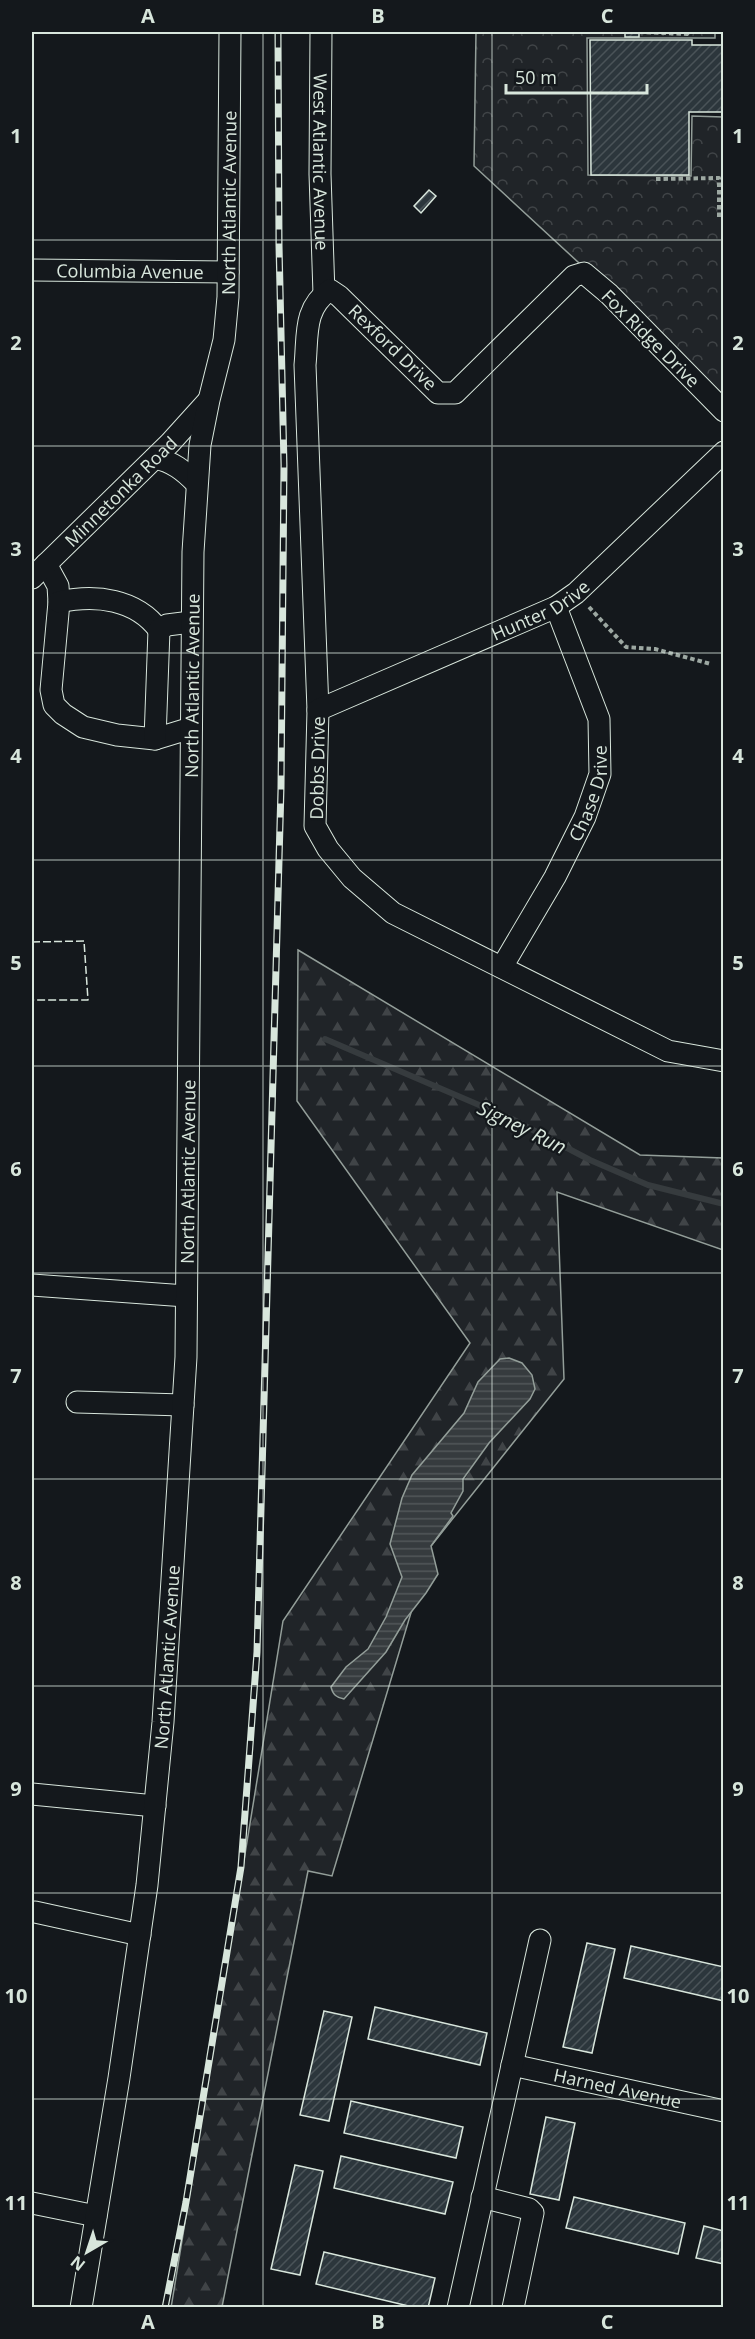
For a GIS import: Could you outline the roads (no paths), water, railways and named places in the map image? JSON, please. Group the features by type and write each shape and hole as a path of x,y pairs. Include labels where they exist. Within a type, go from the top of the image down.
{"street":[{"name":"North Atlantic Avenue","path":"81,2307 140,1935 163,1722 183,1406 186,1296 191,622 196,483 200,445 224,340 228,272 230,32"},
{"name":"West Atlantic Avenue","path":"320,298 321,32"},
{"name":"Columbia Avenue","path":"32,270 228,272"},
{"name":"Fox Ridge Drive","path":"574,276 584,273 609,294 723,411"},
{"name":"Rexford Drive","path":"320,298 330,290 339,296 438,393 455,393 574,276"},
{"name":"Dobbs Drive","path":"320,298 310,311 305,365 318,710 315,826 328,849 352,878 393,913 668,1051 723,1061"},
{"name":"Minnetonka Road","path":"39,571 155,458 209,400"},
{"name":"Hunter Drive","path":"318,710 556,606 576,593 723,452"},
{"path":"155,458 181,467 196,483"},
{"path":"39,571 58,586 59,602 51,690 54,705 83,727 117,735 154,739 191,728"},
{"path":"59,602 78,598 104,598 133,608 149,617 159,630 154,739"},
{"name":"Chase Drive","path":"502,967 555,877 585,817 600,774 598,719 556,606"},
{"path":"159,630 167,625 191,622"},
{"path":"32,1285 186,1296"},
{"path":"77,1402 183,1406"},
{"path":"32,1794 155,1806"},
{"path":"35,1912 140,1935"},
{"path":"458,2307 540,1940"},
{"name":"Harned Avenue","path":"512,2065 723,2111"},
{"path":"482,2197 529,2209 532,2213 513,2307"},
{"path":"32,2203 96,2216"}],"waterway":[{"name":"Signey Run","path":"325,1039 512,1119 590,1160 648,1185 724,1204"}],"railway":[{"path":"165,2308 186,2202 241,1867 257,1652 281,788 284,465 279,245 278,32"}]}
